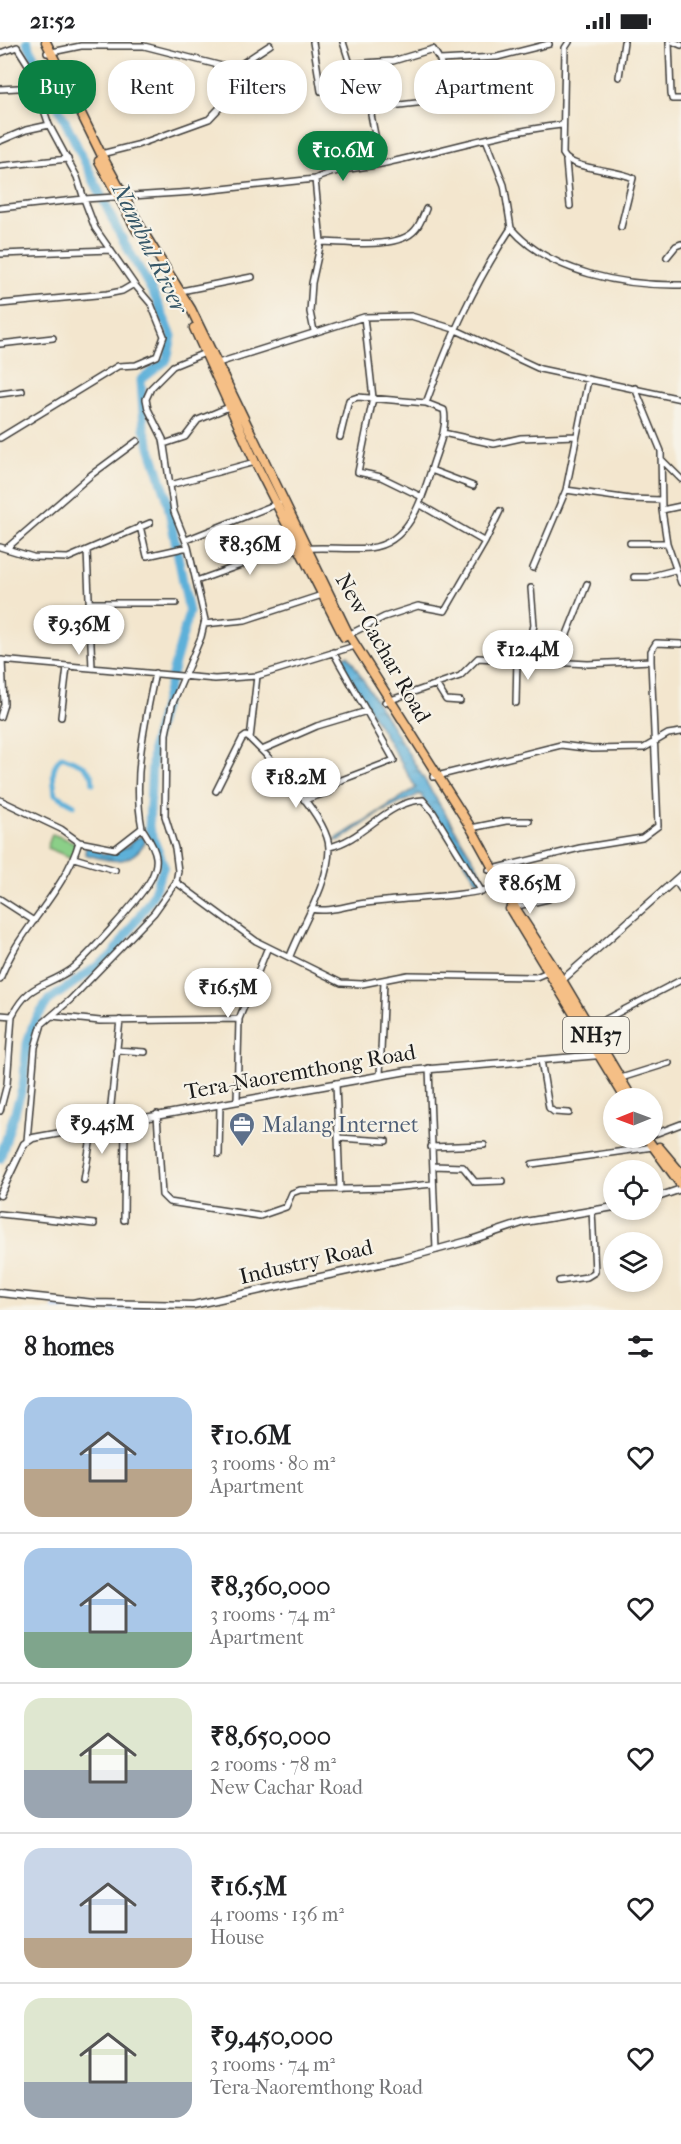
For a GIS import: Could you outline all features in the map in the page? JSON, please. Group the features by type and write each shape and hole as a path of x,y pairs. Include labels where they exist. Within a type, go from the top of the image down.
{"highway":[{"name":"New Cachar Road","path":"41,42 49,53 101,153 141,238 184,308 205,353 214,365 229,407 253,448 255,462 279,502"},
{"name":"New Cachar Road","path":"46,42 80,125 181,291 253,448 346,636"},
{"name":"New Cachar Road","path":"303,549 321,595 471,828 511,907 588,1028 620,1088"},
{"name":"New Cachar Road","path":"436,776 492,869"},
{"name":"New Cachar Road","path":"604,1055 626,1088"},
{"path":"654,1148 681,1187"},
{"path":"661,1148 681,1173"}],"street":[{"path":"313,42 319,79"},
{"path":"343,42 350,64 393,61 433,49"},
{"path":"431,42 440,60 497,57 549,44"},
{"path":"569,42 565,48 561,125 570,206"},
{"path":"619,76 624,42"},
{"path":"669,42 672,99 681,99"},
{"path":"674,42 681,45"},
{"path":"49,53 81,46 139,44 222,66 238,66 270,45"},
{"path":"0,53 16,45 25,60"},
{"path":"0,89 18,88"},
{"path":"381,164 371,115 374,108 414,103"},
{"path":"0,438 118,366 136,365 157,356 164,336 151,304 134,284 96,228 68,159 45,114"},
{"path":"101,153 137,145 209,119 214,114"},
{"path":"0,141 26,130 49,125"},
{"path":"0,208 121,195 194,192 315,179 324,174 561,125"},
{"path":"426,403 454,329 480,278 511,228 504,185 486,139"},
{"path":"0,166 68,159"},
{"path":"566,161 633,178 621,227"},
{"path":"314,331 310,312 312,283 321,242 315,179"},
{"path":"321,242 367,244 405,237 416,230 426,209"},
{"path":"511,228 545,256 559,263 624,282 681,285"},
{"path":"667,257 676,246 681,244"},
{"path":"0,254 111,250"},
{"path":"181,291 252,277"},
{"path":"0,304 107,294 122,291 134,284"},
{"path":"214,365 266,351 314,331 364,317 411,316 454,329 524,362 588,380 681,399"},
{"path":"364,317 373,398 358,472 381,477 422,497"},
{"path":"0,344 53,338"},
{"path":"0,1195 27,1140 37,1033 42,1024 114,957 154,913 176,882 178,860 165,816 164,761 168,722 181,677 204,624 196,581 176,519 164,444 147,405 148,391 173,366 205,353"},
{"path":"533,568 566,490 588,380"},
{"path":"635,388 662,460 661,500 667,543 681,583"},
{"path":"0,394 22,391"},
{"path":"196,581 303,549 369,548 385,544 398,536 422,497 443,433 444,410 426,403 373,398 350,400 340,436"},
{"path":"164,444 184,437 198,420 229,407"},
{"path":"443,433 494,444 521,438 576,436"},
{"path":"3,548 91,475 137,441"},
{"path":"662,460 681,479"},
{"path":"171,485 255,462"},
{"path":"431,470 473,486"},
{"path":"566,490 630,499 661,500"},
{"path":"140,526 147,556 175,550 279,502"},
{"path":"419,504 485,542"},
{"path":"662,510 681,506"},
{"path":"346,636 384,618 418,606 445,611 500,511"},
{"path":"3,548 41,559 69,558 150,522"},
{"path":"630,543 667,543"},
{"path":"87,551 92,668"},
{"path":"634,577 678,574"},
{"path":"556,662 587,584"},
{"path":"526,659 534,625 531,588"},
{"path":"204,624 245,620 321,595"},
{"path":"90,603 176,603"},
{"path":"492,869 579,848 642,838 652,833 659,820 653,744 651,651 656,643 681,644"},
{"path":"0,717 4,704 1,660 209,679 257,676 352,646"},
{"path":"304,800 329,792 339,781 394,761 394,755 333,652"},
{"path":"388,701 460,676 478,658 614,664 651,661"},
{"path":"516,658 516,703"},
{"path":"61,717 67,667"},
{"path":"0,1111 12,1016 19,1003 33,988 57,978 74,967 145,889 155,869 156,857 142,828 139,783 144,726 155,673"},
{"path":"250,738 257,676"},
{"path":"436,684 446,700 460,701"},
{"path":"262,750 317,726 367,711"},
{"path":"436,776 561,745 639,749 653,744 668,734 681,732"},
{"path":"216,791 242,739 246,736 284,772 326,834 329,847 327,864 291,956"},
{"path":"0,800 61,829 79,842 115,849 142,828"},
{"path":"329,847 349,841 396,808 423,800 433,812 482,892"},
{"path":"471,828 506,821 529,821"},
{"path":"0,979 9,958 63,879 79,842"},
{"path":"74,858 115,870"},
{"path":"560,982 678,877 681,889"},
{"path":"176,882 268,947 291,956 341,983 352,985 408,975 527,977 552,970"},
{"path":"311,909 332,910 368,903 482,892 501,887"},
{"path":"0,898 34,921"},
{"path":"511,907 548,899"},
{"path":"237,1101 239,1019 268,947"},
{"path":"588,1028 681,980"},
{"path":"380,1075 384,981"},
{"path":"0,1015 12,1016"},
{"path":"52,1016 120,1020 239,1019"},
{"path":"109,1123 120,1020"},
{"path":"116,1050 145,1052"},
{"name":"Tera-Naoremthong Road","path":"27,1140 93,1125 380,1075 429,1068 604,1055"},
{"path":"541,1060 549,1108 554,1112 569,1113"},
{"path":"621,1078 669,1063"},
{"path":"429,1068 436,1250"},
{"path":"336,1083 340,1190"},
{"path":"219,1154 220,1104"},
{"path":"157,1114 162,1195 169,1202 260,1216 286,1207 292,1193 296,1191 433,1184"},
{"path":"124,1220 125,1120"},
{"path":"663,1131 681,1124"},
{"path":"84,1180 93,1125"},
{"path":"339,1138 386,1141"},
{"path":"432,1147 484,1145"},
{"path":"532,1164 646,1148"},
{"path":"433,1166 463,1167 475,1182 502,1181"},
{"path":"663,1194 681,1187"},
{"name":"Industry Road","path":"0,1293 94,1303 193,1305 436,1250 525,1222 603,1208"},
{"path":"560,1281 587,1277 595,1272 592,1210"},
{"path":"0,1214 94,1224"}],"shaded area":[{"path":"53,1305 193,1305 194,1310 53,1310"}],"green space":[{"path":"52,834 77,843 72,858 47,848"}],"water":[{"path":"348,655 486,880 479,884 420,794 381,812 341,840 333,841 416,788 340,660"},
{"path":"144,835 145,843 139,851 125,859 110,860 85,854 86,846 96,848 103,854 127,847 134,839"}],"waterway":[{"name":"Nambul River","path":"0,1159 23,1086 27,1044 33,1024 48,1001 112,956 152,897 164,866 149,828 153,744 189,612 166,495 144,428 141,380 167,360 172,336 153,293 119,233 27,42"},
{"path":"74,805 55,794 53,774 55,765 62,756 83,765 92,775 93,783"}],"place":[{"name":"Malang Internet","path":"242,1148"}]}
